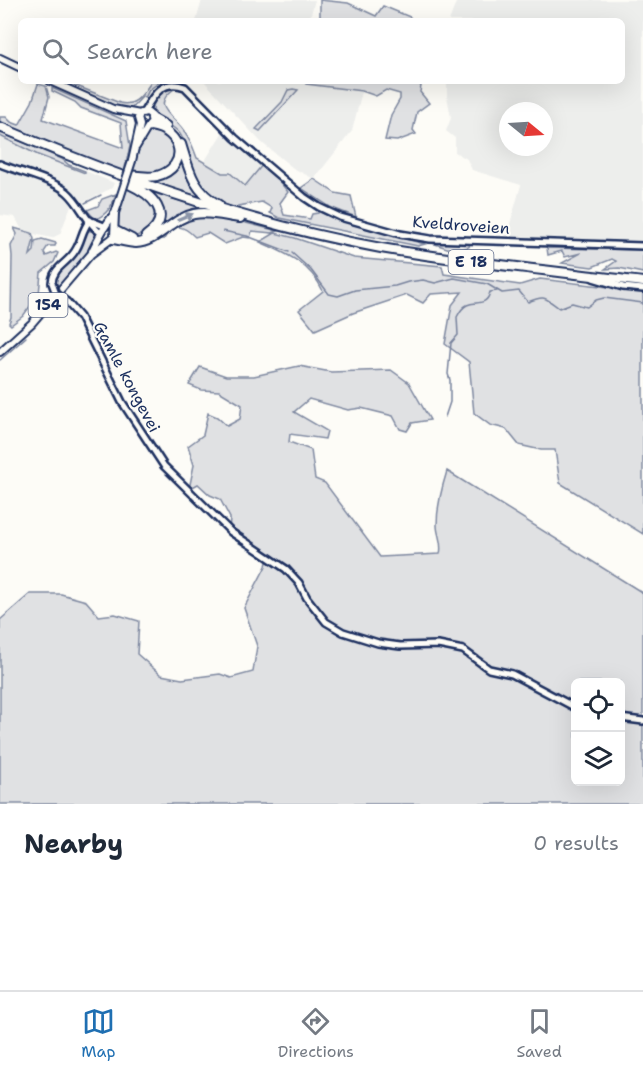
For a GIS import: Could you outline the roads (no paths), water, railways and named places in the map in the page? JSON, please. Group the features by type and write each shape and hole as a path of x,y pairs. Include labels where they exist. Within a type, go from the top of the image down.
{"highway":[{"name":"E 18","path":"84,162 136,176 156,176 164,173 177,159 178,145 168,131 150,121"},
{"name":"E 18","path":"150,121 169,128 178,137 192,179 201,193 216,204 243,215"},
{"name":"E 18","path":"0,128 154,188 243,215 324,236 399,251 643,283"},
{"name":"E 18","path":"0,128 114,177 149,195 156,202 159,214 153,231 143,238 133,239 108,232"},
{"name":"E 18","path":"114,177 180,199 323,238 409,255 643,283"},
{"name":"E 18","path":"108,232 132,243 143,242 179,219 195,213 252,220"}],"main road":[{"path":"0,58 18,67"},
{"path":"57,84 121,111 139,123 150,121"},
{"path":"121,111 141,113 150,121"},
{"path":"108,232 136,147 141,113"},
{"path":"136,147 150,121"},
{"name":"154","path":"0,352 32,323 108,232"}],"street":[{"name":"Kveldroveien","path":"154,95 169,84 185,87 235,138 304,197 324,211 355,222 430,238 643,246"},
{"path":"141,113 154,95"},
{"path":"150,121 154,95"},
{"path":"0,165 63,189 89,220 108,232"},
{"name":"Gamle kongevei","path":"89,220 81,233 77,248 56,270 52,283 56,294 67,302 80,317 122,402 164,466 231,532 272,559 299,583 307,598 326,622 343,632 378,643 400,646 438,645 463,650 489,669 512,674 571,705"},
{"path":"593,278 643,290"},
{"path":"625,719 643,721"}],"waterway":[{"path":"85,203 101,195"},
{"path":"223,231 247,236 289,252"},
{"path":"292,253 311,270 329,294 338,296 355,290 395,286 423,280 435,283 454,278 487,284 502,293 519,291 528,302 544,298 559,308 572,303 587,307 596,300 604,298 643,303"},
{"path":"445,417 450,402 448,374 451,343 458,335 457,317 466,306 484,301 490,292 497,291"},
{"path":"0,360 26,337"}]}
